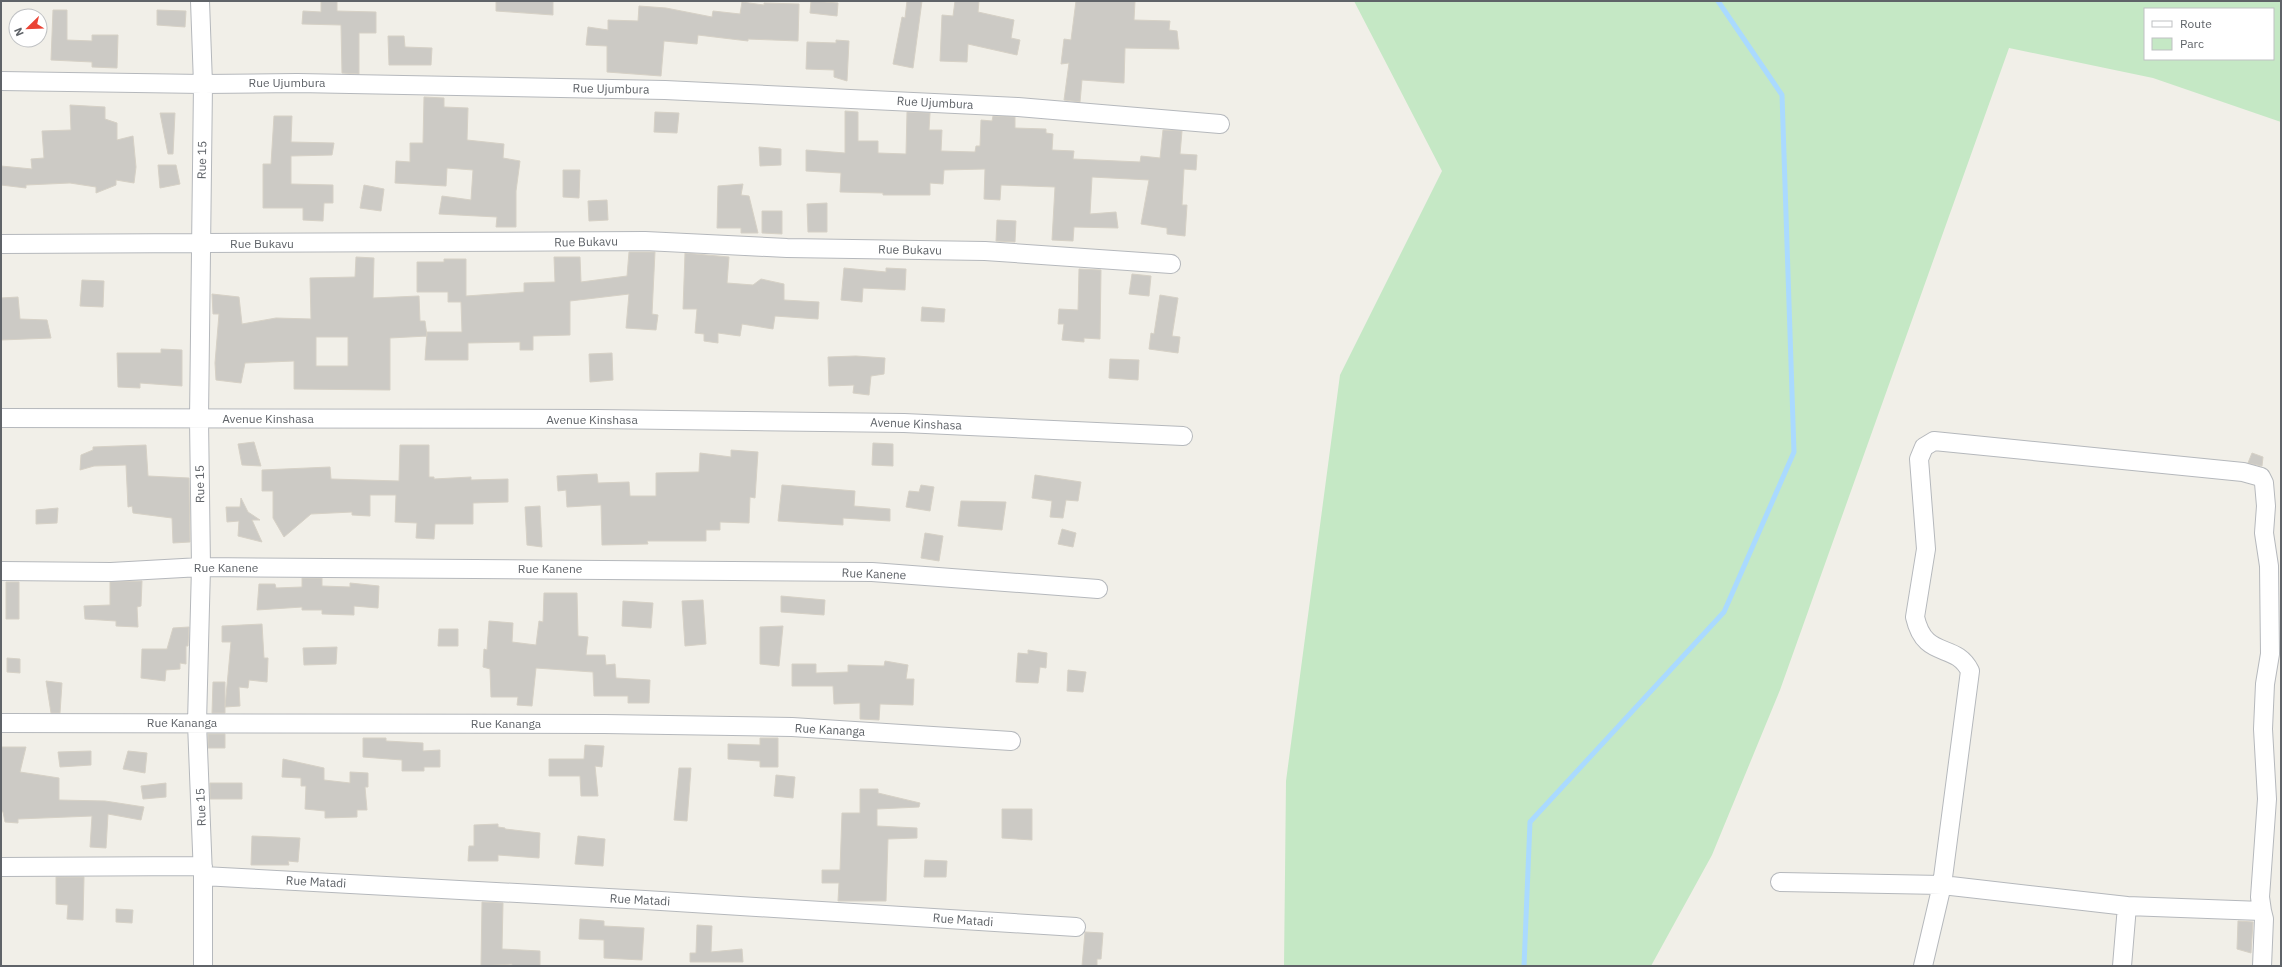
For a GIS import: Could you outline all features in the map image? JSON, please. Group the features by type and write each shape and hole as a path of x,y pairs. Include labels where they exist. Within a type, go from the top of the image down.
{"street":[{"name":"Rue 15","path":"200,1 202,84 199,419 201,567 198,723 203,871 203,966"},
{"name":"Rue Ujumbura","path":"1,81 202,84 305,83 673,91 1018,107 1220,124"},
{"name":"Rue Bukavu","path":"1,244 645,241 787,248 985,251 1171,264"},
{"name":"Avenue Kinshasa","path":"1,418 597,419 904,423 1183,436"},
{"path":"1923,966 1942,885 1970,671 1965,661 1926,642 1917,628 1915,617 1926,549 1919,459 1924,447 1934,442 2244,472 2261,477 2264,483 2266,506 2264,533 2269,566 2270,647 2263,729 2267,799 2260,897 2264,919 2262,966"},
{"name":"Rue Kanene","path":"1,571 111,572 201,567 872,572 1098,589"},
{"name":"Rue Kananga","path":"1,723 604,724 784,727 1011,741"},
{"name":"Rue Matadi","path":"1,867 203,871 1076,927"},
{"path":"1780,882 1942,885 2127,906 2224,908 2262,912"},
{"path":"2122,966 2127,906"}],"green space":[{"path":"1354,1 2281,1 2281,122 2153,78 2009,48 1780,690 1712,855 1651,966 1284,966 1286,781 1340,375 1442,171"}],"building":[{"path":"321,1 337,1 337,11 376,12 376,33 359,33 359,74 342,73 341,25 302,24 303,11 321,12"},
{"path":"496,1 553,1 553,15 496,11"},
{"path":"811,1 838,3 837,16 810,13"},
{"path":"907,1 922,1 913,68 893,64 902,17 905,18"},
{"path":"955,1 979,1 978,12 1014,20 1011,38 1020,40 1017,55 968,44 967,62 940,61 942,15 953,16"},
{"path":"1076,1 1135,1 1134,20 1170,21 1169,30 1177,31 1179,49 1125,48 1124,83 1082,80 1080,102 1064,100 1069,63 1061,64 1064,39 1071,40"},
{"path":"742,2 764,5 764,3 799,4 798,41 748,39 748,41 698,35 697,44 664,41 661,76 607,72 607,46 586,45 588,27 608,30 608,20 638,21 639,6 666,8 712,17 713,11 740,14"},
{"path":"53,10 67,10 67,40 92,41 92,35 118,35 117,68 92,67 92,62 51,60"},
{"path":"157,10 186,11 185,27 157,25"},
{"path":"388,36 404,36 405,47 432,48 431,65 389,65"},
{"path":"836,40 849,41 847,81 834,77 834,70 806,69 807,42 836,43"},
{"path":"424,97 444,98 444,107 468,108 467,140 504,144 503,158 520,161 516,191 516,227 496,227 497,217 439,214 442,196 471,200 473,170 447,168 446,186 395,183 396,161 410,162 410,143 423,143"},
{"path":"70,105 105,107 105,119 117,123 117,140 133,136 136,167 134,183 116,180 116,185 96,193 96,187 70,183 26,185 26,188 1,185 1,166 32,169 31,159 44,158 42,131 71,130"},
{"path":"845,111 858,112 858,141 878,141 878,153 906,154 907,112 930,113 929,130 942,130 941,151 975,152 976,146 980,146 981,120 992,121 993,116 1015,117 1015,128 1046,129 1046,133 1053,134 1052,150 1074,151 1073,159 1140,162 1141,156 1160,158 1163,130 1182,131 1180,154 1197,155 1196,170 1184,169 1182,205 1187,205 1185,236 1167,234 1167,228 1141,224 1149,180 1092,177 1090,214 1116,212 1118,228 1074,227 1073,241 1052,240 1055,187 1001,185 1000,200 984,199 985,169 944,170 943,184 930,183 930,195 883,195 883,193 840,192 841,173 806,171 806,150 845,153"},
{"path":"655,112 679,113 677,133 654,132"},
{"path":"160,113 175,113 173,154 168,154"},
{"path":"274,116 292,116 291,142 334,143 332,155 291,156 291,184 333,185 333,203 324,203 323,221 303,220 303,208 263,208 263,164 271,164"},
{"path":"759,147 781,149 781,165 760,166"},
{"path":"158,165 176,165 180,184 160,188"},
{"path":"563,170 580,170 579,198 563,197"},
{"path":"743,184 741,195 749,196 758,233 741,233 741,228 717,228 718,186"},
{"path":"364,185 384,189 381,211 360,208"},
{"path":"607,200 608,220 589,221 588,201"},
{"path":"827,203 827,232 808,232 807,204"},
{"path":"762,211 782,211 782,234 762,233"},
{"path":"997,220 1016,221 1015,242 996,241"},
{"path":"629,252 655,252 652,314 658,315 656,330 626,328 629,294 570,301 570,335 533,336 533,350 520,350 520,342 468,343 468,360 425,360 427,332 462,332 461,302 448,302 448,292 417,292 417,262 444,262 444,259 466,259 466,296 524,292 524,283 555,282 554,257 580,257 581,282 627,276"},
{"path":"685,253 729,257 727,283 753,285 761,279 784,284 784,300 819,302 818,319 775,316 773,329 742,324 740,336 718,333 718,343 704,341 704,334 695,333 697,309 683,309"},
{"path":"356,257 374,258 373,298 419,296 420,321 425,321 427,336 390,338 390,390 294,389 294,361 245,363 241,383 216,380 215,363 219,314 213,314 212,294 239,297 242,324 276,318 311,319 310,278 355,277","holes":["316,337 348,337 348,366 316,366"]},
{"path":"844,268 886,272 886,268 906,269 905,290 863,288 862,302 841,300"},
{"path":"1079,269 1101,270 1100,339 1084,338 1084,342 1062,340 1064,324 1058,324 1059,309 1078,310"},
{"path":"1132,274 1151,276 1149,296 1129,294"},
{"path":"82,280 104,281 103,307 80,306"},
{"path":"1160,295 1178,298 1172,336 1180,337 1178,353 1149,349 1151,333 1154,334"},
{"path":"18,297 20,319 47,320 51,338 1,340 1,298"},
{"path":"922,307 945,309 944,322 921,321"},
{"path":"161,349 182,350 182,386 140,383 140,388 118,387 117,353 161,353"},
{"path":"612,353 613,380 590,382 589,354"},
{"path":"856,356 885,358 884,374 871,376 869,395 853,393 854,385 829,386 828,357"},
{"path":"1110,359 1139,360 1138,380 1109,378"},
{"path":"254,442 261,466 242,465 238,444"},
{"path":"873,443 893,444 893,466 872,465"},
{"path":"146,445 148,476 189,478 190,542 173,543 172,518 133,513 132,506 128,507 126,465 94,466 80,470 81,455 93,450 93,447"},
{"path":"400,445 429,445 429,477 434,477 434,479 471,477 471,480 508,479 508,502 473,503 473,524 435,524 434,539 416,538 417,523 395,522 396,495 370,495 370,516 352,515 352,512 311,514 284,537 273,518 273,491 262,491 262,470 330,467 331,479 399,481"},
{"path":"731,450 758,452 755,498 750,497 749,523 720,522 720,530 706,530 706,541 647,541 648,544 602,545 601,505 567,507 566,490 558,491 557,476 597,474 598,483 629,482 630,496 656,496 656,473 699,472 700,453 731,457"},
{"path":"2252,453 2263,457 2262,466 2248,463"},
{"path":"1035,475 1081,482 1078,501 1066,500 1063,518 1050,517 1052,501 1032,498"},
{"path":"782,485 855,491 854,506 890,509 890,521 843,518 843,525 778,521"},
{"path":"921,485 934,487 930,511 906,507 909,491 919,492"},
{"path":"241,498 248,512 260,520 252,520 262,542 238,536 239,521 227,522 226,507 240,507"},
{"path":"961,501 1006,502 1002,530 958,526"},
{"path":"540,506 542,547 527,545 525,507"},
{"path":"58,508 57,523 36,524 36,510"},
{"path":"1062,529 1076,533 1073,547 1058,544"},
{"path":"925,533 943,536 939,561 921,558"},
{"path":"302,578 322,578 322,586 350,587 350,583 379,586 378,608 354,606 354,615 322,614 322,610 302,610 302,607 257,610 259,584 275,584 276,588 302,587"},
{"path":"142,581 141,606 137,607 138,627 116,626 116,621 85,619 84,606 110,605 110,582"},
{"path":"6,582 19,582 19,619 6,619"},
{"path":"544,593 577,593 578,636 588,637 586,655 605,655 606,665 615,664 616,678 650,680 649,703 628,703 628,696 594,696 593,672 536,668 532,706 517,705 518,697 491,697 490,669 483,667 484,649 487,650 489,621 513,623 512,642 536,645 539,621 543,622"},
{"path":"781,596 825,600 824,615 781,612"},
{"path":"703,600 706,644 685,646 682,601"},
{"path":"623,601 653,603 651,628 622,626"},
{"path":"262,624 264,658 268,658 267,682 249,680 248,688 239,687 240,706 225,707 231,642 222,642 222,626"},
{"path":"783,626 779,666 760,664 760,627"},
{"path":"189,627 188,646 186,646 186,664 180,663 180,669 166,670 165,681 141,678 142,649 167,649 173,628"},
{"path":"439,629 458,629 458,646 438,646"},
{"path":"337,647 336,664 304,665 303,648"},
{"path":"1028,650 1047,653 1046,668 1040,667 1038,683 1016,682 1018,653 1028,654"},
{"path":"7,658 20,659 20,673 7,672"},
{"path":"885,661 908,665 906,679 914,679 913,705 880,704 879,720 860,719 860,703 834,704 833,686 792,686 792,664 816,664 816,673 848,672 848,665 884,666"},
{"path":"1068,670 1086,672 1083,692 1067,691"},
{"path":"46,681 62,683 60,713 51,713"},
{"path":"213,682 225,682 225,713 212,713"},
{"path":"208,734 225,734 225,748 208,748"},
{"path":"363,738 386,738 386,741 423,743 423,751 440,750 440,767 424,767 424,771 402,771 402,760 363,757"},
{"path":"760,738 778,738 778,767 760,767 760,761 728,759 728,744 760,745"},
{"path":"585,745 604,746 602,767 595,766 598,796 581,796 580,776 549,776 549,759 584,759"},
{"path":"1,747 26,747 20,772 59,778 59,800 105,801 144,807 141,820 108,814 106,848 90,847 92,816 18,819 18,823 5,822 3,812 1,811"},
{"path":"91,751 91,765 60,767 58,752"},
{"path":"128,751 147,753 145,773 123,769"},
{"path":"283,759 324,768 324,780 350,783 350,772 368,773 368,787 365,787 367,810 357,810 357,817 325,818 325,811 305,809 306,786 301,786 301,778 282,777"},
{"path":"679,768 691,768 687,821 674,820"},
{"path":"776,775 795,777 793,798 774,796"},
{"path":"166,783 166,797 143,799 141,786"},
{"path":"210,783 242,783 242,799 210,799"},
{"path":"860,789 878,789 878,793 920,803 919,807 877,809 877,826 917,828 917,838 888,839 886,901 838,901 839,883 822,883 822,870 840,870 842,813 860,813"},
{"path":"1002,809 1032,809 1032,840 1002,838"},
{"path":"498,824 498,827 505,829 540,833 539,858 498,855 498,861 468,861 469,846 474,846 474,825"},
{"path":"252,836 300,838 298,862 288,861 289,865 251,865"},
{"path":"578,836 605,839 603,866 575,864"},
{"path":"925,860 947,861 946,877 924,877"},
{"path":"56,877 84,877 83,920 67,919 68,905 56,904"},
{"path":"482,902 503,903 502,949 540,951 540,966 512,966 512,964 481,966"},
{"path":"116,909 133,910 132,923 116,922"},
{"path":"580,919 604,921 604,926 644,928 642,960 604,958 604,940 579,939"},
{"path":"2238,921 2253,922 2251,953 2237,949"},
{"path":"697,925 712,926 711,952 742,949 743,962 690,962 690,953 696,953"},
{"path":"1085,932 1103,933 1101,959 1097,959 1097,966 1082,966"}],"waterway":[{"path":"1524,966 1530,822 1724,612 1794,452 1782,95 1718,1"}]}
